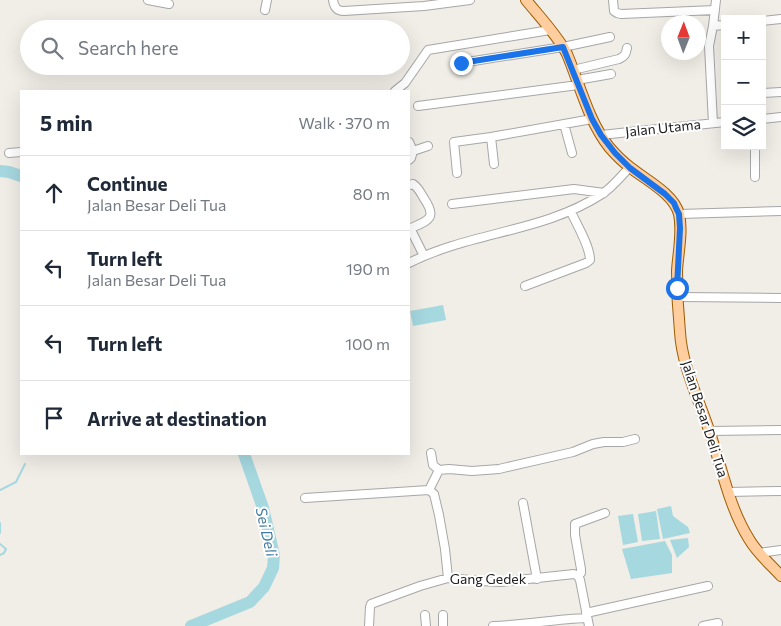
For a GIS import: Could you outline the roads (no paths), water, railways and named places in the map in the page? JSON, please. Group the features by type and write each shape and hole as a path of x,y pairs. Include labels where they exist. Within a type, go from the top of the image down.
{"main road":[{"path":"529,0 563,47 592,119 601,135 630,168 674,203 679,214"},
{"name":"Jalan Besar Deli Tua","path":"679,214 677,271 680,334 691,383 710,431 732,504 748,538 781,576"}],"street":[{"path":"148,0 169,4"},
{"path":"266,10 267,0"},
{"path":"333,0 335,7 342,11 424,6 470,0"},
{"path":"377,0 377,9"},
{"path":"613,0 614,11 621,14 715,10"},
{"path":"713,123 709,46 716,0"},
{"path":"766,21 781,19"},
{"path":"713,26 721,26"},
{"path":"410,75 428,50 550,30"},
{"path":"461,63 563,47 610,37"},
{"path":"572,70 619,59 624,57 627,48"},
{"path":"418,106 578,83 611,74"},
{"path":"396,90 410,75"},
{"path":"766,93 781,92"},
{"path":"766,119 781,117"},
{"path":"457,173 454,142 592,119"},
{"name":"Jalan Utama","path":"601,135 721,122"},
{"path":"564,124 572,153"},
{"path":"491,137 494,164"},
{"path":"410,144 413,151 410,159"},
{"path":"413,151 428,146"},
{"path":"755,150 755,177"},
{"path":"9,153 20,152"},
{"path":"410,263 450,246 571,212 604,193 630,168"},
{"path":"410,185 416,185 431,213 429,218 410,229 424,256"},
{"path":"452,204 574,189 604,193"},
{"path":"679,214 781,211"},
{"path":"525,286 590,260 585,242 571,212"},
{"path":"678,297 781,298"},
{"path":"710,431 781,430"},
{"path":"431,453 433,465 439,470 472,471 499,469 573,452 593,444 623,442 635,439"},
{"path":"429,490 439,470"},
{"path":"306,498 429,490 434,494 440,515 448,578"},
{"path":"728,492 781,492"},
{"path":"523,503 537,579"},
{"path":"587,619 578,576 581,573 581,569 574,535 575,524 605,513"},
{"path":"759,552 781,550"},
{"name":"Gang Gedek","path":"369,626 371,604 448,578 500,582 574,574 578,576"},
{"path":"493,626 518,625 550,620 587,619 708,586"},
{"path":"425,615 426,626"},
{"path":"443,615 443,626"},
{"path":"703,626 718,622"}],"water":[{"path":"443,305 446,320 413,326 410,311"},
{"path":"671,506 673,516 688,527 690,533 663,539 657,509"},
{"path":"656,511 660,539 642,541 638,514"},
{"path":"633,514 638,542 623,545 618,516"},
{"path":"688,538 689,547 677,558 670,540"},
{"path":"665,541 672,555 672,573 631,579 622,549"}],"waterway":[{"name":"Sei Deli","path":"0,171 20,176"},
{"name":"Sei Deli","path":"191,626 250,602 264,587 273,568 274,555 263,508 244,455"},
{"path":"0,490 16,482 25,464"},
{"path":"0,523 0,533"},
{"path":"0,544 6,549 0,555"}]}
